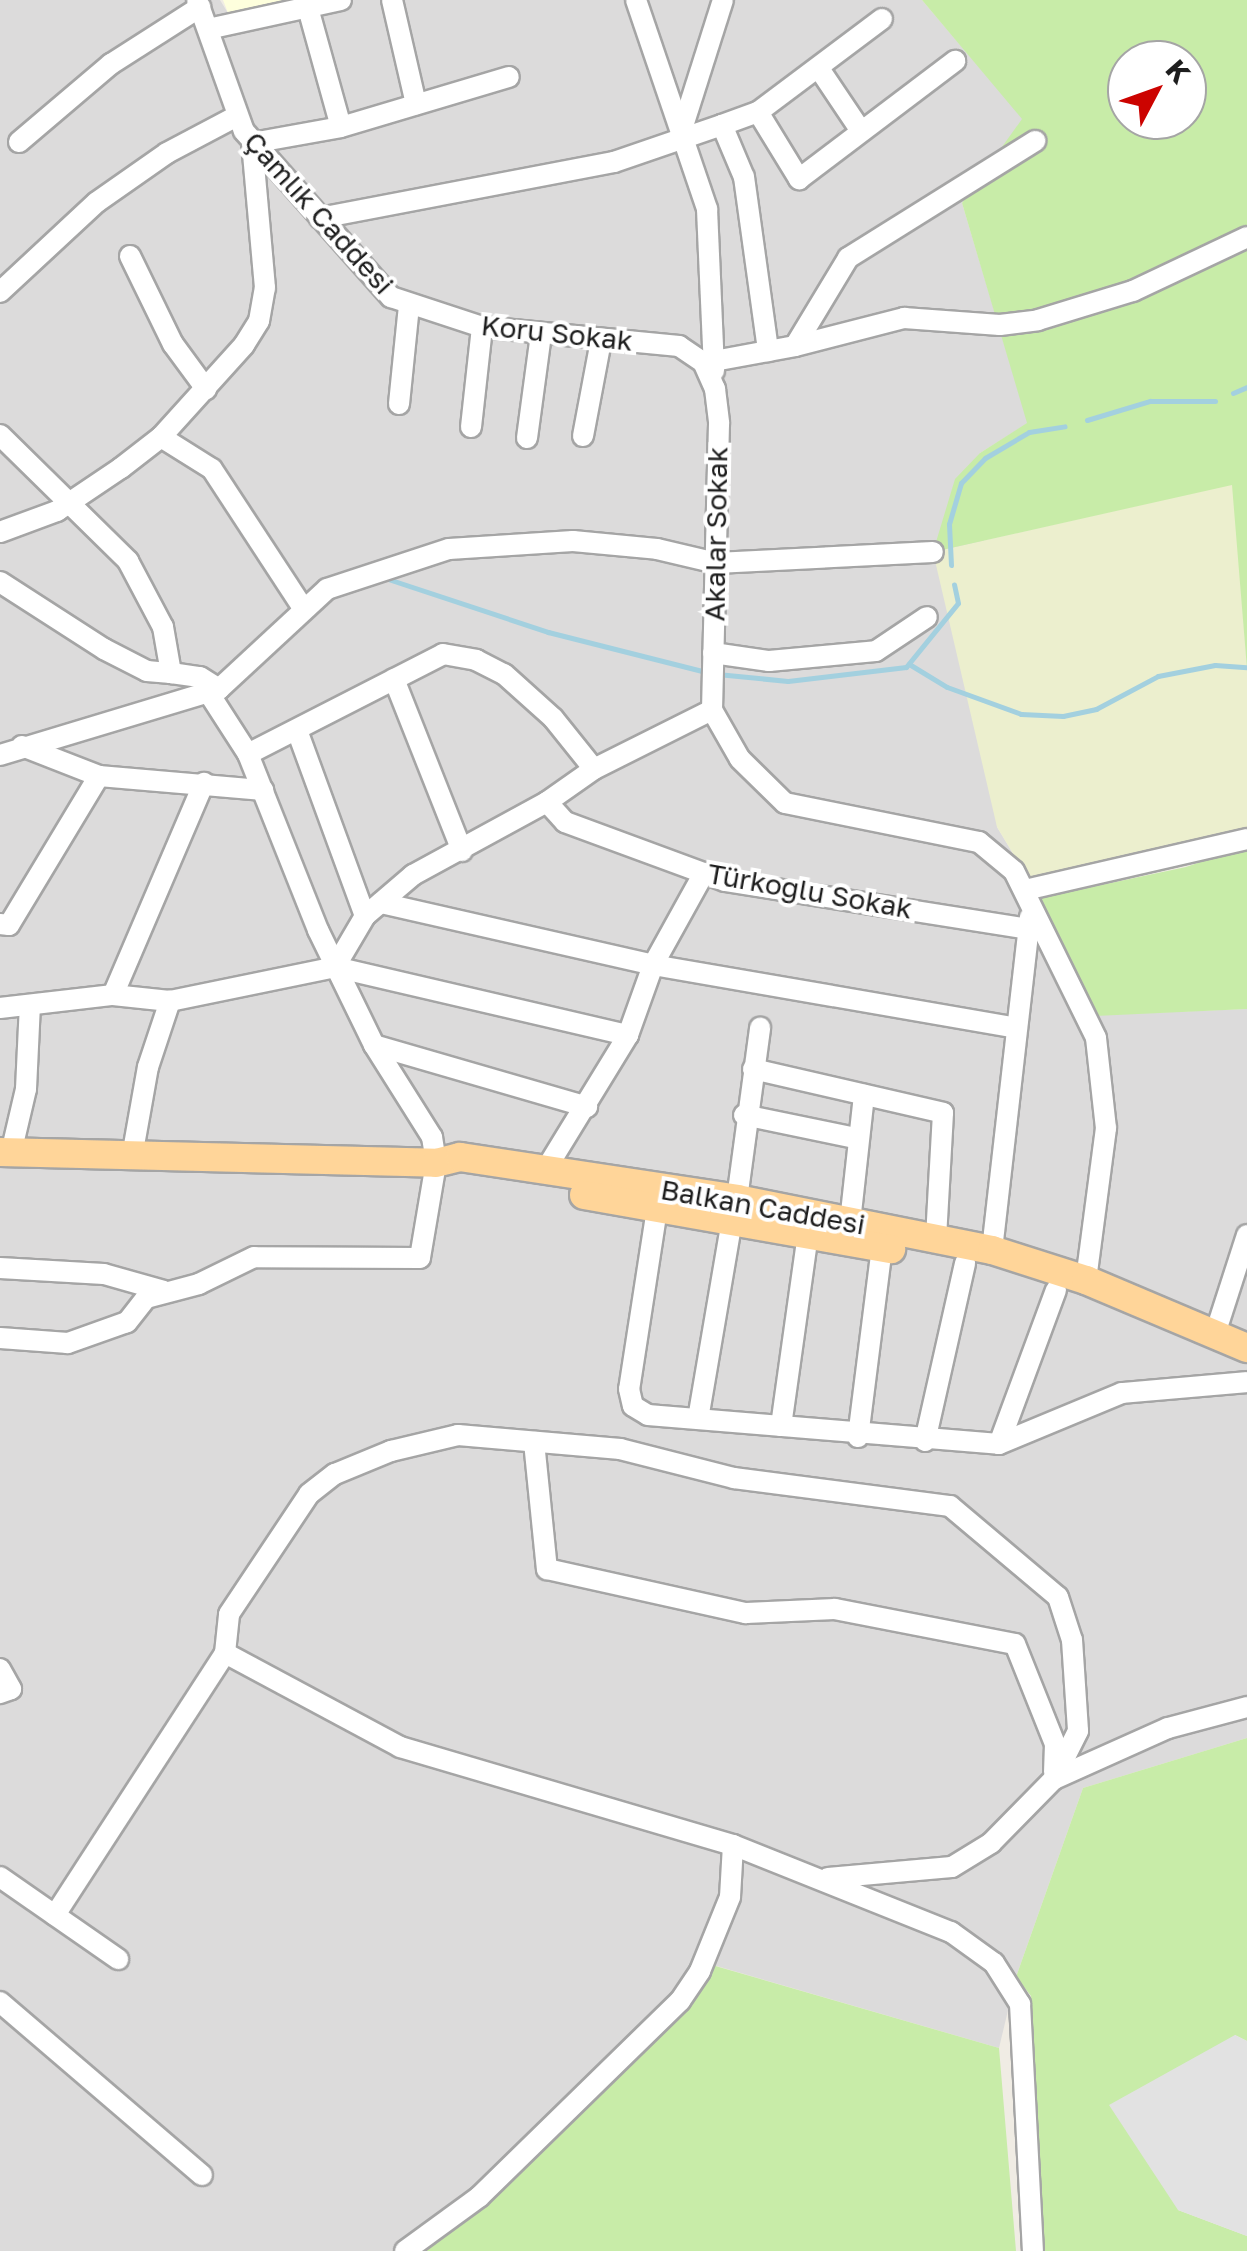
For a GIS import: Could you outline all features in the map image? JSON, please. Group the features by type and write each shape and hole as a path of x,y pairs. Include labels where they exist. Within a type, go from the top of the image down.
{"main road":[{"name":"Balkan Caddesi","path":"6,1152 132,1151 436,1163 460,1157 546,1170 735,1210 808,1234 965,1263 1074,1289 1247,1348"},
{"name":"Balkan Caddesi","path":"436,1163 458,1173 657,1209 735,1210 850,1222 992,1250 1247,1365"}],"street":[{"path":"208,29 342,0"},
{"path":"392,0 416,104"},
{"name":"Akalar Sokak","path":"636,0 685,131 707,209 708,361 716,389 712,710"},
{"path":"685,131 723,0"},
{"path":"18,142 111,64 199,4"},
{"name":"Çamlık Caddesi","path":"199,4 238,116 252,143 378,286 409,306"},
{"path":"308,8 340,127"},
{"path":"320,218 390,210 614,162 685,131 758,112 820,70 882,19"},
{"path":"758,112 800,178 954,61"},
{"path":"820,70 861,131"},
{"path":"0,532 72,503 161,437 206,389 259,320 266,288 252,143 340,127 510,78"},
{"path":"0,292 97,202 167,152 238,116"},
{"path":"722,124 744,176 768,351"},
{"path":"795,346 848,258 1035,141"},
{"path":"708,361 795,346 904,318 1000,325 1038,320 1133,291 1247,237"},
{"path":"130,256 173,344 206,389"},
{"path":"398,404 409,306"},
{"name":"Koru Sokak","path":"409,306 482,327 678,346 708,361"},
{"path":"471,427 482,327"},
{"path":"527,438 541,334"},
{"path":"583,436 601,341"},
{"path":"0,435 128,561 152,598 171,673"},
{"path":"161,437 212,470 303,608"},
{"path":"0,1338 68,1343 128,1322 146,1298 199,1284 254,1257 420,1258 436,1163 432,1137 374,1045 276,837 248,754 210,695 303,608 342,580 380,575 449,549 573,541 658,549 716,563 933,552"},
{"path":"0,582 148,671 200,677 219,690"},
{"path":"713,656 769,660 876,651 927,617"},
{"path":"248,754 298,733 443,654 476,660 504,674 552,718 594,768"},
{"path":"394,679 462,851"},
{"path":"0,755 219,690"},
{"path":"335,967 373,910 413,874 462,851 546,802 594,768 712,710 740,759 785,803 979,842 1004,857 1090,1022 1106,1097 1074,1289 999,1444"},
{"path":"298,733 373,910"},
{"path":"22,746 99,776 263,790"},
{"path":"0,924 10,925 99,776"},
{"path":"112,994 204,784"},
{"name":"Türkoğlu Sokak","path":"546,802 565,822 704,873 1028,929"},
{"path":"1028,898 1247,839"},
{"path":"546,1170 588,1107 628,1035 653,964 704,873"},
{"path":"992,1250 1028,929 1028,898"},
{"path":"373,910 1017,1028"},
{"path":"0,1008 112,994 170,1002 335,967 628,1035"},
{"path":"132,1151 148,1068 170,1002"},
{"path":"6,1152 26,1090 30,1005"},
{"path":"698,1419 735,1210 744,1115 760,1028"},
{"path":"374,1045 588,1107"},
{"path":"752,1069 943,1114 936,1238"},
{"path":"850,1222 855,1138 864,1095"},
{"path":"744,1115 855,1138"},
{"path":"657,1209 630,1398 648,1415 858,1437 999,1444 1122,1393 1247,1382"},
{"path":"781,1426 808,1234"},
{"path":"1215,1334 1247,1236"},
{"path":"858,1437 882,1247"},
{"path":"925,1441 965,1263"},
{"path":"0,1268 104,1274 164,1291"},
{"path":"54,1915 224,1653 229,1614 320,1483 426,1441 458,1435 620,1449 734,1478 950,1506 1058,1598 1072,1640 1078,1731 1054,1779 992,1843 952,1868 820,1878"},
{"path":"534,1442 547,1569 746,1613 835,1608 1015,1644 1055,1744 1054,1779"},
{"path":"224,1653 400,1746 733,1845 952,1932 994,1963 1020,2004 1033,2251"},
{"path":"0,1669 10,1690 0,1693"},
{"path":"1054,1779 1168,1728 1247,1707"},
{"path":"405,2251 479,2197 680,2000 700,1971 730,1897 733,1845"},
{"path":"0,1877 118,1959"},
{"path":"0,2002 202,2175"}],"shaded area":[{"path":"0,0 220,0 231,18 304,0 922,0 1023,119 962,203 1028,423 980,453 997,827 1054,921 1095,1015 1247,1009 1247,1738 1083,1788 1016,1977 999,2048 696,1960 664,2006 474,2192 392,2251 0,2251"},
{"path":"223,0 307,0 230,18"},
{"path":"1233,484 1247,669 1247,831 1032,885 997,827 933,552"},
{"path":"1235,2035 1247,2041 1247,2236 1178,2210 1109,2105"}],"green space":[{"path":"922,0 1247,0 1247,669 1232,485 933,552 955,479 980,453 1027,423 962,203 1022,119"},
{"path":"1247,846 1247,1009 1095,1016 1040,898 1186,867"},
{"path":"1247,1738 1247,2041 1235,2035 1178,2210 1247,2236 1247,2251 1039,2251 1031,1996 1016,1977 1083,1788"},
{"path":"712,1965 999,2048 1016,2251 421,2251 489,2203 687,2006"}],"waterway":[{"path":"1233,393 1247,387"},
{"path":"1087,420 1150,401 1215,401"},
{"path":"951,565 949,524 961,483 985,458 1029,432 1065,426"},
{"path":"388,579 548,632 706,672"},
{"path":"717,674 788,681 906,667 958,603 954,584"},
{"path":"909,664 947,687 1021,714 1063,716 1096,709 1158,676 1215,665 1247,667"}]}
